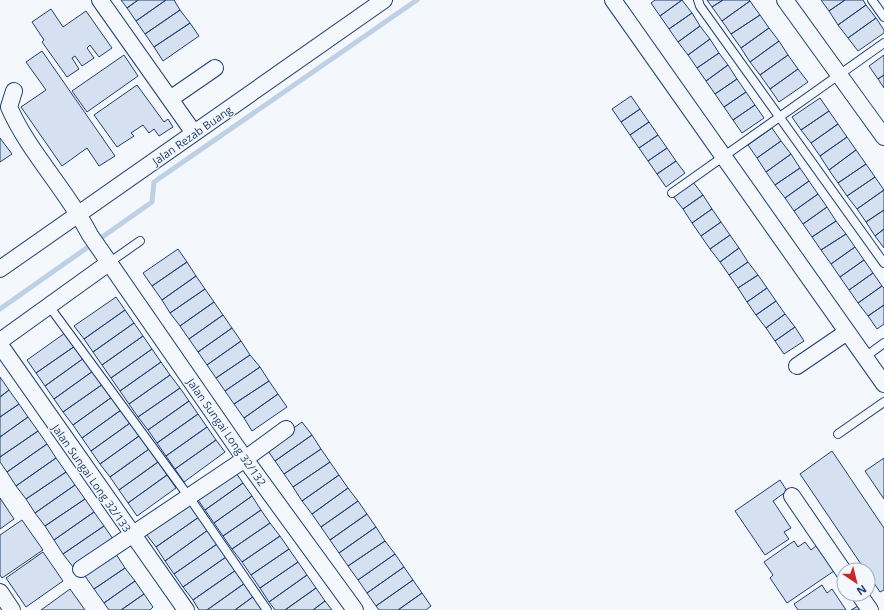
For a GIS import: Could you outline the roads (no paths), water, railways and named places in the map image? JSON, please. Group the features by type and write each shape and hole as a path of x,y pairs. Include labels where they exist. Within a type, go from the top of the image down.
{"street":[{"path":"100,0 194,133"},
{"name":"Jalan Rezab Buang","path":"0,269 384,0"},
{"path":"613,0 884,384"},
{"path":"784,0 884,137"},
{"path":"170,99 215,68"},
{"name":"Jalan Sungai Long 32/132","path":"14,91 9,106 17,124 79,214 90,235 245,459 355,610"},
{"path":"0,341 48,306 106,257"},
{"path":"797,366 847,332"},
{"name":"Jalan Sungai Long 32/133","path":"0,345 186,610"},
{"path":"81,569 245,459 286,429"},
{"path":"792,496 837,562"},
{"path":"0,592 12,610"}],"lane":[{"path":"698,0 700,6 884,264"},
{"path":"872,0 884,17"},
{"path":"672,193 884,44"},
{"path":"106,257 140,241"},
{"path":"48,306 189,497 267,610"},
{"path":"865,357 884,343"},
{"path":"838,434 884,402"}],"waterway":[{"path":"0,309 152,202 154,182 417,0"}]}
